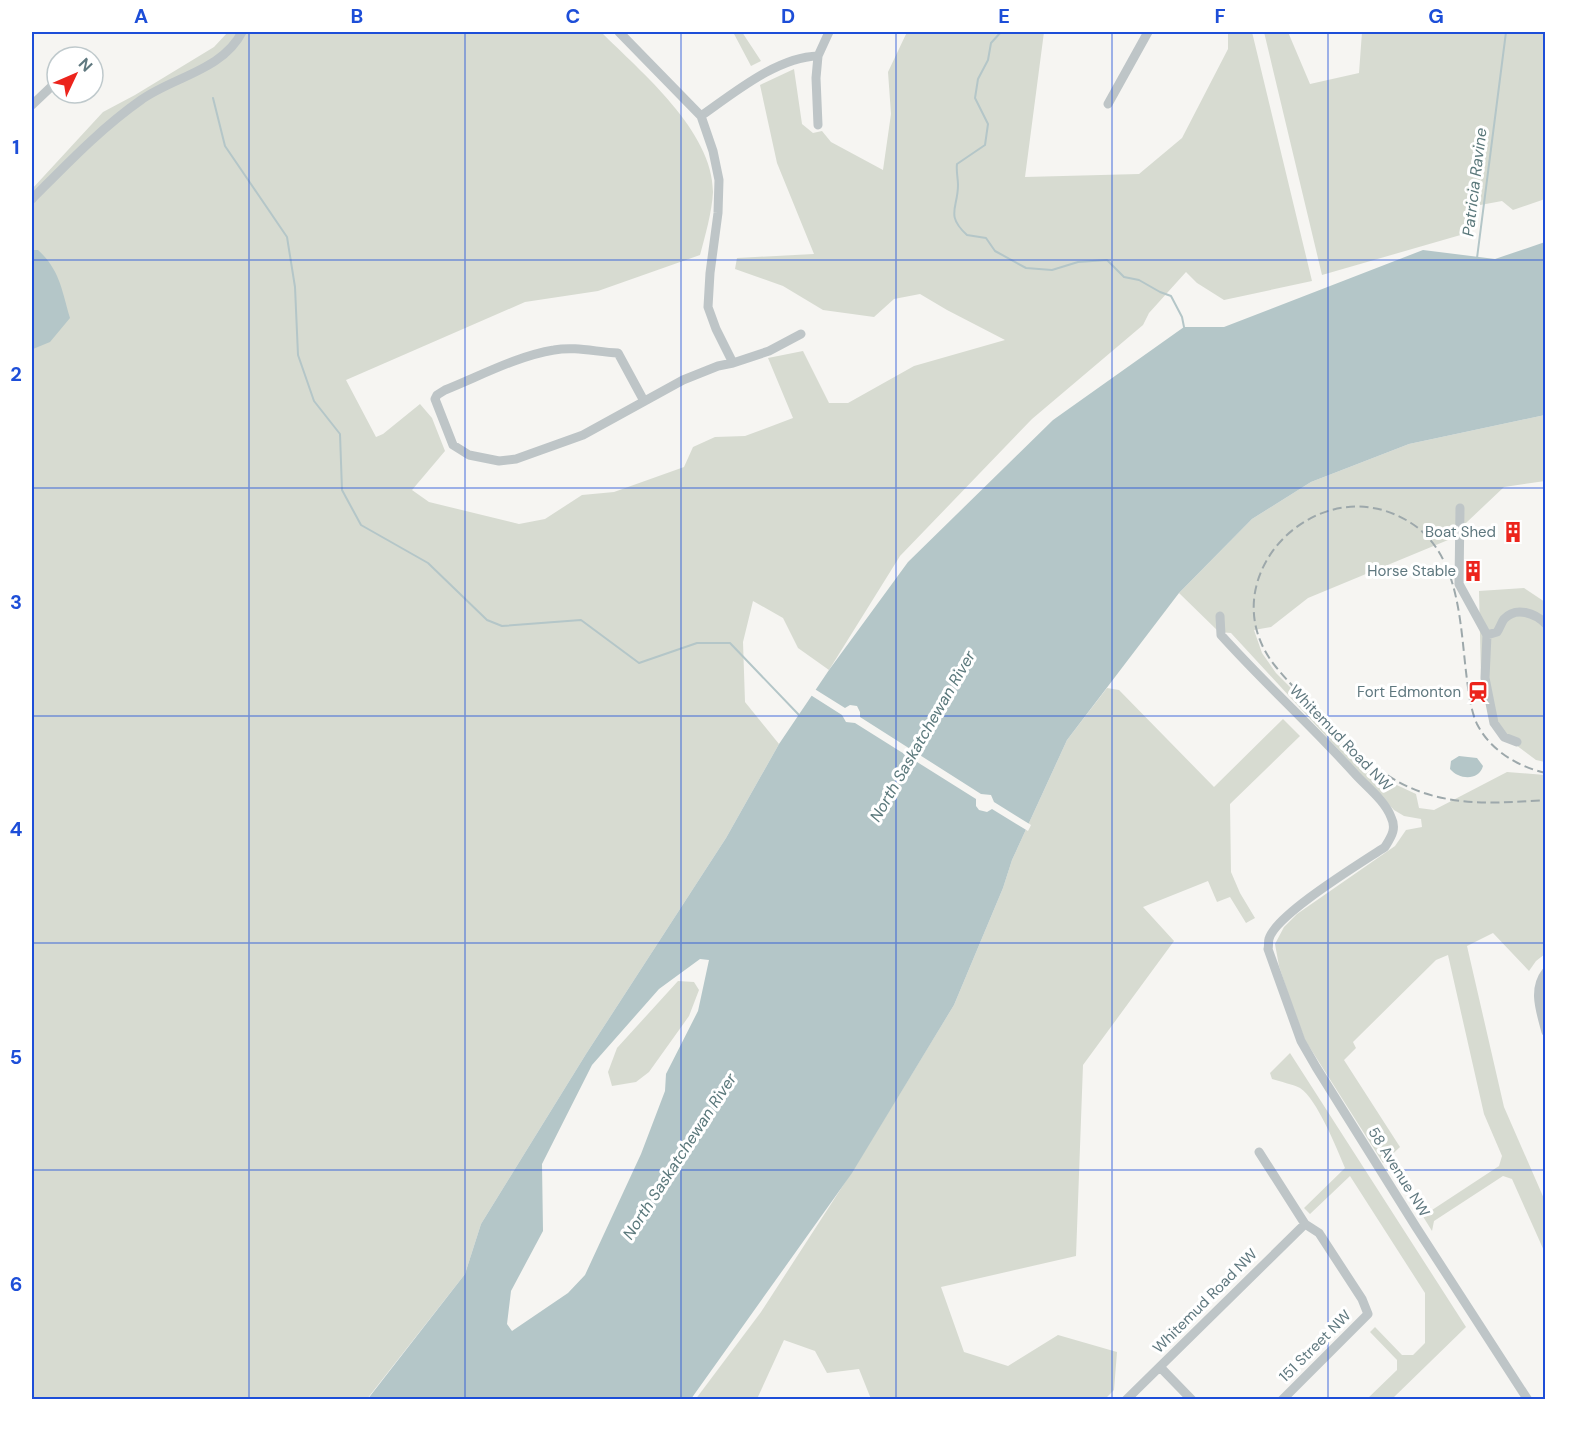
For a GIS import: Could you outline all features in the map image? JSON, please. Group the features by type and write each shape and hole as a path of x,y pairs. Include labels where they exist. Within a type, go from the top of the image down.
{"street":[{"path":"32,199 79,152 141,99 205,68 224,54 242,32"},
{"path":"619,32 701,116 713,151 719,180 718,213 708,307 733,363"},
{"path":"818,125 816,78 818,56 829,32"},
{"path":"1108,104 1148,32"},
{"path":"701,116 745,86 777,68 804,57 818,56"},
{"path":"32,105 45,93"},
{"path":"644,401 618,353 592,352 581,348 553,350 521,360 445,390 436,395 435,399 453,445 469,455 499,461 516,459 583,435 683,380 718,366 769,351 801,334"},
{"path":"1460,508 1459,584 1487,635 1485,678 1494,723 1504,737 1517,742"},
{"path":"1487,635 1497,632 1504,619 1512,613 1527,613 1540,618 1545,624"},
{"name":"Whitemud Road NW","path":"1220,616 1221,635 1387,808 1394,826 1392,837 1384,847 1296,909 1280,923 1269,939 1269,949"},
{"name":"58 Avenue NW","path":"1269,949 1301,1041 1416,1227 1528,1400"},
{"path":"1545,972 1538,992 1545,1032"},
{"path":"1259,1152 1305,1224"},
{"name":"Whitemud Road NW","path":"1126,1400 1305,1224"},
{"name":"151 Street NW","path":"1282,1400 1368,1314 1362,1299 1319,1233 1305,1224"},
{"path":"1160,1367 1192,1400"}],"shaded area":[{"path":"228,32 601,32 654,84 688,125 710,169 713,192 710,216 700,255 598,291 525,302 346,380 376,437 383,434 420,404 432,418 445,451 412,490 429,502 519,524 545,519 582,495 614,492 684,467 693,447 715,437 745,436 793,418 768,358 803,351 829,403 848,403 914,366 1005,340 920,294 894,299 874,317 823,310 783,286 735,269 737,258 814,254 777,163 760,85 794,69 802,124 813,133 822,131 831,142 883,170 891,114 888,72 907,32 1044,32 1025,177 1139,174 1182,138 1228,49 1228,32 1252,32 1312,281 1224,300 1197,283 1186,272 1149,313 1143,325 1032,419 900,556 829,670 798,648 783,618 753,601 743,642 745,702 779,744 726,838 586,1054 481,1224 465,1274 367,1399 32,1399 32,189 103,112 214,47"},
{"path":"733,32 742,32 761,61 751,66"},
{"path":"1264,32 1288,32 1310,84 1359,73 1362,32 1545,32 1545,199 1513,210 1502,201 1475,206 1464,234 1322,275"},
{"path":"1545,415 1545,481 1504,487 1448,540 1308,598 1271,627 1254,630 1262,653 1276,673 1386,780 1416,794 1419,808 1434,810 1507,772 1545,775 1545,954 1529,971 1493,933 1467,946 1504,1107 1545,1201 1545,1253 1512,1179 1503,1176 1434,1221 1432,1231 1419,1210 1429,1212 1499,1166 1502,1156 1484,1114 1448,955 1436,960 1353,1042 1356,1048 1344,1060 1400,1147 1383,1163 1305,1040 1279,966 1275,944 1284,927 1297,914 1395,846 1406,830 1422,827 1421,819 1404,816 1394,810 1231,633 1219,632 1179,593 1252,519 1311,482 1409,444"},
{"path":"1524,588 1545,602 1545,762 1536,760 1516,745 1501,729 1481,678 1479,591"},
{"path":"1107,688 1119,690 1214,787 1283,719 1300,736 1230,804 1231,872 1255,918 1246,923 1230,897 1217,902 1208,881 1143,907 1174,941 1083,1065 1076,1256 941,1287 964,1352 1008,1366 1058,1335 1117,1352 1114,1390 1104,1400 871,1399 859,1369 827,1373 815,1351 784,1340 757,1399 695,1400 761,1312 855,1167 954,1005 1003,888 1012,860 1067,740"},
{"path":"678,981 694,982 699,990 689,1016 649,1072 636,1082 612,1086 608,1072 617,1048"},
{"path":"1290,1053 1466,1327 1392,1399 1367,1399 1397,1370 1397,1360 1370,1332 1375,1327 1402,1355 1413,1355 1425,1343 1425,1293 1350,1176 1310,1214 1304,1208 1345,1168 1313,1102 1300,1088 1272,1079 1270,1073"}],"water":[{"name":"North Saskatchewan River","path":"1545,242 1545,415 1409,444 1311,482 1252,519 1179,593 1067,740 1012,860 1003,888 954,1005 852,1173 691,1399 367,1400 465,1274 481,1224 586,1054 726,838 779,744 829,670 908,562 1053,420 1184,327 1224,327 1423,250 1495,259","holes":["700,959 709,960 698,1011 666,1074 665,1091 641,1154 585,1275 568,1293 512,1331 507,1324 511,1291 543,1231 542,1164 592,1065 659,989"]},
{"path":"32,250 38,250 56,273 70,318 50,342 33,349 32,347"},
{"path":"1459,756 1477,758 1483,766 1481,771 1468,777 1454,773 1450,769 1451,761"}],"pier":[{"path":"813,688 845,708 850,705 857,706 860,717 981,794 991,795 994,802 1031,825 1028,831 992,809 987,812 979,810 976,806 976,799 855,723 846,722 842,715 809,694"}],"waterway":[{"path":"1001,32 991,43 988,60 978,79 975,98 988,124 985,145 957,164 958,185 954,211 956,222 967,235 986,238 995,251 1026,268 1052,270 1078,262 1107,260 1124,277 1139,280 1171,296 1182,317 1184,327"},
{"name":"Patricia Ravine","path":"1477,258 1506,32"},
{"path":"213,98 225,146 287,237 295,287 298,355 314,401 340,434 342,490 361,525 428,563 487,620 502,626 581,620 639,663 697,643 730,643 799,715"}],"railway":[{"path":"1546,773 1515,762 1506,756 1489,742 1477,724 1469,697 1455,594 1440,554 1427,537 1411,523 1376,508 1341,508 1309,519 1282,540 1263,567 1254,599 1258,633 1276,667 1354,748 1373,765 1399,782 1439,797 1481,802 1546,800"}],"place":[{"name":"Boat Shed","path":"1513,532"},
{"name":"Horse Stable","path":"1473,571"},
{"name":"Fort Edmonton","path":"1478,692"}]}
